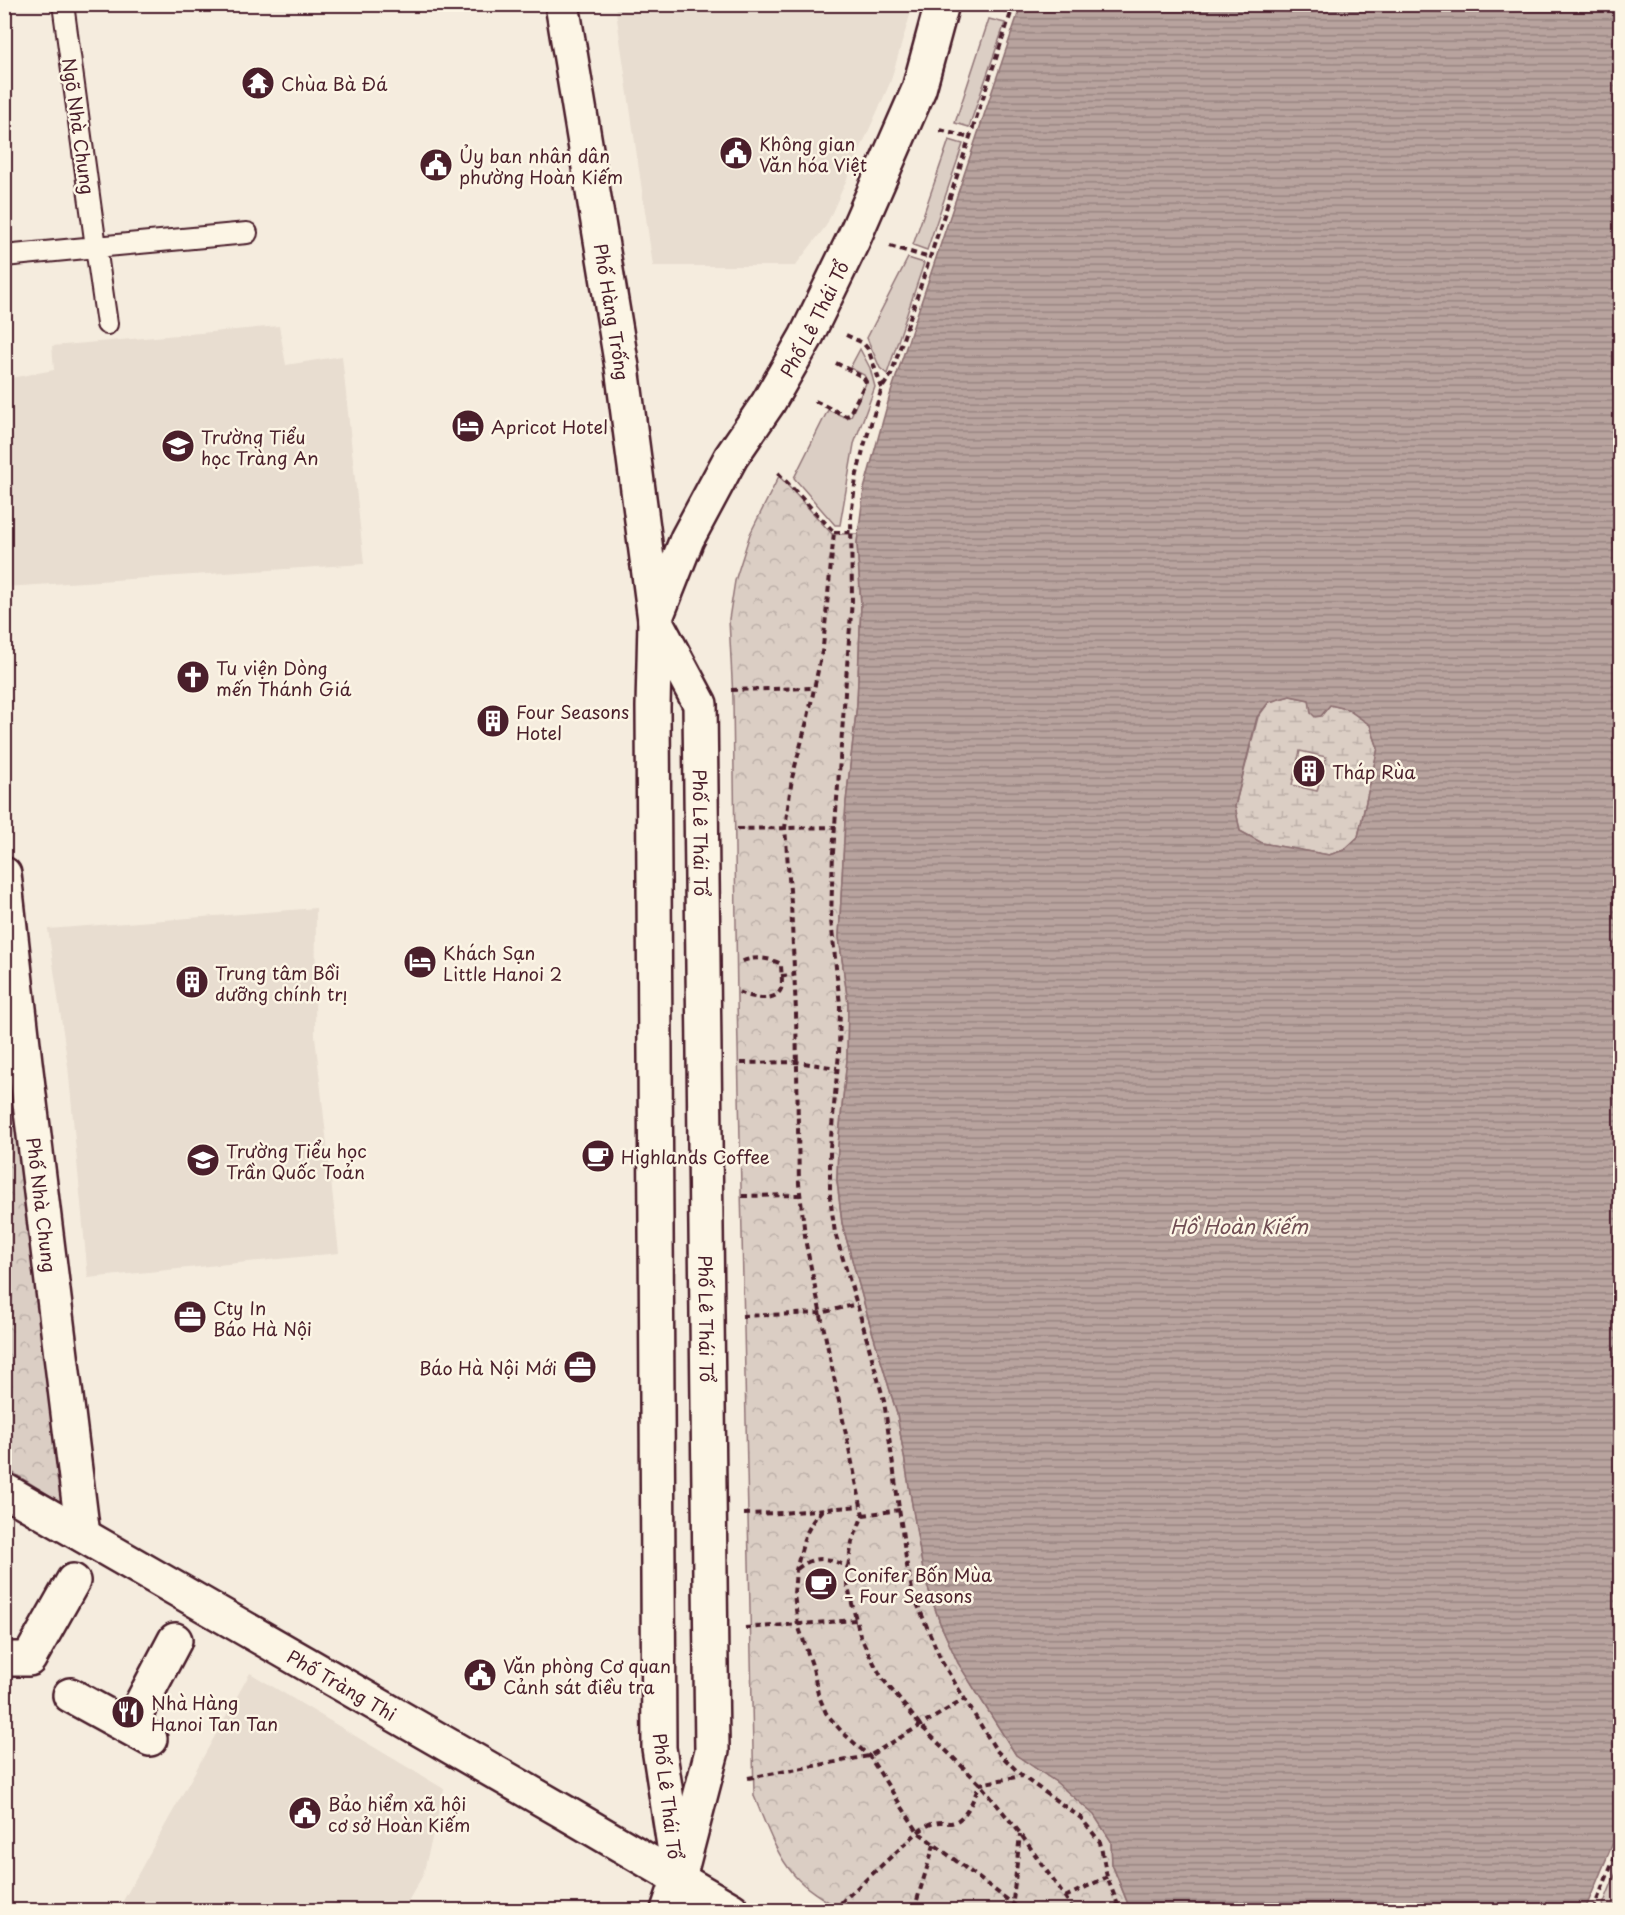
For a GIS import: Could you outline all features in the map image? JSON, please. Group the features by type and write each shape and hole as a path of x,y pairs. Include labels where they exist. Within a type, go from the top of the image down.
{"street":[{"name":"Phố Hàng Trống","path":"562,4 622,367 655,620"},
{"name":"Phố Lê Thái Tổ","path":"679,1878 660,1748 653,707 655,620 687,539 731,457 768,403 806,337 853,240 919,89 942,4"},
{"name":"Phố Lê Thái Tổ","path":"655,620 700,704 712,1751 679,1878"},
{"name":"Phố Nhà Chung","path":"4,874 83,1535"},
{"path":"4,1097 25,1062"},
{"name":"Phố Tràng Thi","path":"4,1490 679,1878 732,1911"},
{"path":"4,1659 29,1659 73,1581"},
{"path":"70,1695 139,1733 175,1640"},
{"path":"668,1911 679,1878"}],"lane":[{"name":"Ngõ Nhà Chung","path":"63,4 107,324"},
{"path":"4,256 248,232"}],"path":[{"path":"979,4 1011,12"},
{"path":"1014,4 891,375 882,388 856,478 851,516 852,600 831,920 840,1005 830,1148 831,1197 835,1233 884,1401 913,1594 942,1662 996,1750 1022,1776 1081,1818 1100,1842 1107,1877 1114,1901 1120,1911"},
{"path":"936,128 970,138"},
{"path":"886,245 930,258"},
{"path":"846,334 863,343 868,349 882,388"},
{"path":"815,401 846,416 849,415 866,382 863,377 833,362"},
{"path":"778,473 834,532 851,532"},
{"path":"834,532 823,647 792,778 785,828 794,975 801,1195 806,1245 863,1515 852,1542 847,1584 860,1635 882,1678 921,1726 980,1784 1020,1833 1074,1911"},
{"path":"728,690 815,688"},
{"path":"731,829 836,827"},
{"path":"733,968 742,961 752,958 769,959 781,964 781,989 777,995 770,998 752,997 733,988"},
{"path":"781,976 794,975"},
{"path":"734,1063 797,1062 837,1068"},
{"path":"736,1196 801,1195"},
{"path":"738,1317 821,1313 857,1304"},
{"path":"743,1514 860,1506"},
{"path":"822,1510 805,1536 796,1570 795,1594 798,1625 813,1668 818,1694 826,1713 842,1732 869,1756 918,1832 1021,1911"},
{"path":"863,1515 900,1510"},
{"path":"796,1570 806,1562 818,1558 831,1560 848,1567"},
{"path":"744,1629 856,1620"},
{"path":"748,1778 869,1756 965,1700"},
{"path":"980,1784 1022,1776"},
{"path":"833,1911 929,1824 959,1820 980,1784"},
{"path":"1012,1911 1020,1833"},
{"path":"914,1911 934,1845"},
{"path":"1593,1911 1620,1845"},
{"path":"1065,1897 1107,1877"}],"shaded area":[{"name":"Không gian Văn hóa Việt","path":"615,5 913,5 890,83 826,226 795,266 653,266"},
{"name":"Trường Tiểu học Tràng An","path":"279,326 286,365 342,356 364,564 5,587 5,379 54,370 52,346"},
{"name":"Trường Tiểu học Trần Quốc Toản","path":"316,908 315,1036 339,1253 88,1278 68,1066 48,929"},
{"name":"Bảo hiểm xã hội cơ sở Hoàn Kiếm","path":"250,1673 444,1789 423,1875 403,1910 118,1910"}],"green space":[{"path":"989,19 1005,23 969,127 955,123"},
{"path":"949,140 963,144 927,250 913,245"},
{"path":"908,258 924,263 887,374 880,368 867,338"},
{"path":"860,349 870,368 875,387 854,444 840,525 835,525 794,478 828,410 847,418 851,416 867,381 864,375 850,368"},
{"path":"779,476 832,534 858,534 861,604 857,704 846,802 839,937 848,1003 847,1060 838,1145 837,1180 842,1223 897,1414 924,1576 940,1623 958,1663 1016,1755 1056,1782 1094,1814 1111,1841 1112,1864 1128,1904 1133,1910 842,1910 816,1894 787,1866 771,1837 754,1796 733,699 729,619 735,581 750,534"},
{"path":"1290,696 1310,700 1311,713 1321,716 1330,705 1347,709 1370,725 1378,748 1358,837 1344,850 1329,855 1262,843 1240,831 1235,806 1258,717 1269,702","holes":["1300,751 1326,757 1317,791 1292,785"]},
{"path":"14,1107 62,1503 5,1468 4,1125"},
{"path":"1620,1863 1620,1910 1601,1910"}],"water":[{"name":"Hồ Hoàn Kiếm","path":"1021,5 1620,5 1620,1826 1585,1910 1133,1910 1128,1904 1112,1864 1111,1841 1094,1815 1056,1782 1016,1755 958,1663 940,1623 924,1576 897,1414 842,1223 837,1180 838,1145 847,1060 848,1003 839,937 846,802 857,704 861,604 857,543 864,489 890,395","holes":["1290,696 1309,700 1311,713 1315,717 1321,716 1330,705 1347,709 1370,725 1378,748 1358,837 1344,850 1329,855 1262,843 1240,831 1235,806 1257,717 1269,702"]}],"place":[{"name":"Chùa Bà Đá","path":"258,83"},
{"name":"Không gian Văn hóa Việt","path":"736,153"},
{"name":"Ủy ban nhân dân phường Hoàn Kiếm","path":"436,165"},
{"name":"Apricot Hotel","path":"468,426"},
{"name":"Trường Tiểu học Tràng An","path":"178,446"},
{"name":"Tu viện Dòng mến Thánh Giá","path":"193,677"},
{"name":"Four Seasons Hotel","path":"493,721"},
{"name":"Tháp Rùa","path":"1309,771"},
{"name":"Khách Sạn Little Hanoi 2","path":"420,962"},
{"name":"Trung tâm Bồi dưỡng chính trị","path":"192,982"},
{"name":"Highlands Coffee","path":"598,1156"},
{"name":"Trường Tiểu học Trần Quốc Toản","path":"203,1160"},
{"name":"Cty In Báo Hà Nội","path":"190,1317"},
{"name":"Báo Hà Nội Mới","path":"580,1367"},
{"name":"Conifer Bốn Mùa – Four Seasons","path":"821,1584"},
{"name":"Văn phòng Cơ quan Cảnh sát điều tra","path":"480,1675"},
{"name":"Nhà Hàng Hanoi Tan Tan","path":"128,1712"},
{"name":"Bảo hiểm xã hội cơ sở Hoàn Kiếm","path":"305,1813"}]}
